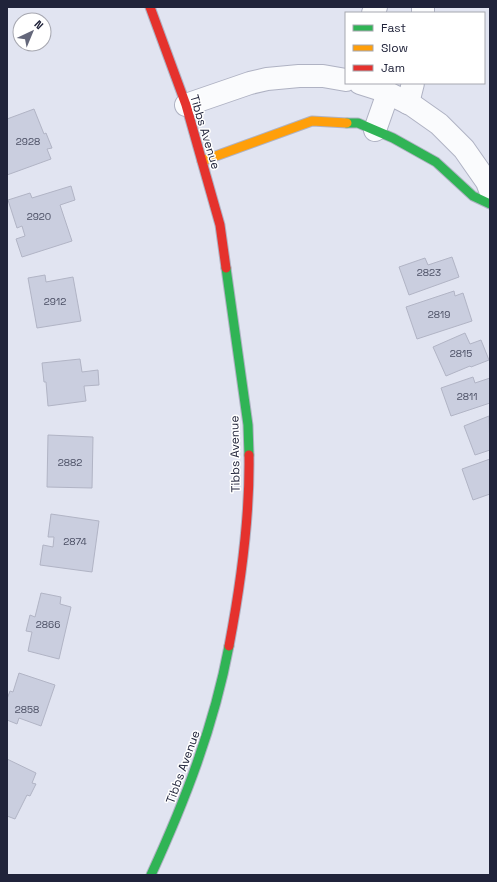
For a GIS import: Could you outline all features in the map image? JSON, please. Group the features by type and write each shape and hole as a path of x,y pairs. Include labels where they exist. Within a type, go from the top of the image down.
{"street":[{"name":"Tibbs Avenue","path":"150,7 186,105 220,225 248,425 249,455 247,516 242,576 236,616 224,674 209,730 196,770 176,821 151,875"},
{"path":"186,105 267,79 299,76 323,76 345,80"},
{"path":"363,84 388,93 410,93 412,105 439,124 464,149 487,182 490,190"},
{"path":"375,130 388,93"},
{"path":"202,161 312,121 358,122 393,138 436,162 473,196 490,204"}],"building":[{"path":"34,109 44,134 46,133 52,148 47,149 51,159 7,175 7,119"},
{"path":"71,186 75,200 60,205 72,241 22,257 16,239 25,236 22,226 17,228 8,200 30,193 32,198"},
{"path":"452,257 459,277 409,295 399,267 425,258 428,265"},
{"path":"45,275 46,282 73,277 81,321 37,328 28,278"},
{"path":"454,291 455,296 463,293 472,321 417,339 406,307"},
{"path":"465,333 470,344 481,340 489,360 446,376 433,347"},
{"path":"80,359 82,372 98,370 99,385 84,386 86,401 48,406 46,382 44,382 42,363"},
{"path":"473,377 475,383 490,378 490,403 451,416 441,388"},
{"path":"489,416 490,450 475,455 464,426"},
{"path":"48,435 93,437 92,488 47,487"},
{"path":"490,459 490,494 473,500 462,469"},
{"path":"51,514 99,521 92,572 40,565 43,545 53,547 54,537 48,537"},
{"path":"41,593 61,597 60,604 71,607 59,659 28,651 32,632 26,631 30,615 35,617"},
{"path":"19,673 55,685 41,726 19,718 17,724 7,720 7,699 10,691 13,692"},
{"path":"7,759 36,773 32,783 36,784 30,796 27,795 15,819 7,816"}],"traffic: fast":[{"path":"347,123 358,123 393,138 436,162 473,196 490,204"},
{"path":"226,268 248,425 249,455"},
{"path":"151,875 187,791 207,734 223,676 229,646"}],"traffic: slow":[{"path":"202,161 312,121 347,123"}],"traffic: jam":[{"path":"150,7 186,105 220,225 226,268"},
{"path":"229,646 244,551 248,503 249,455"}]}
